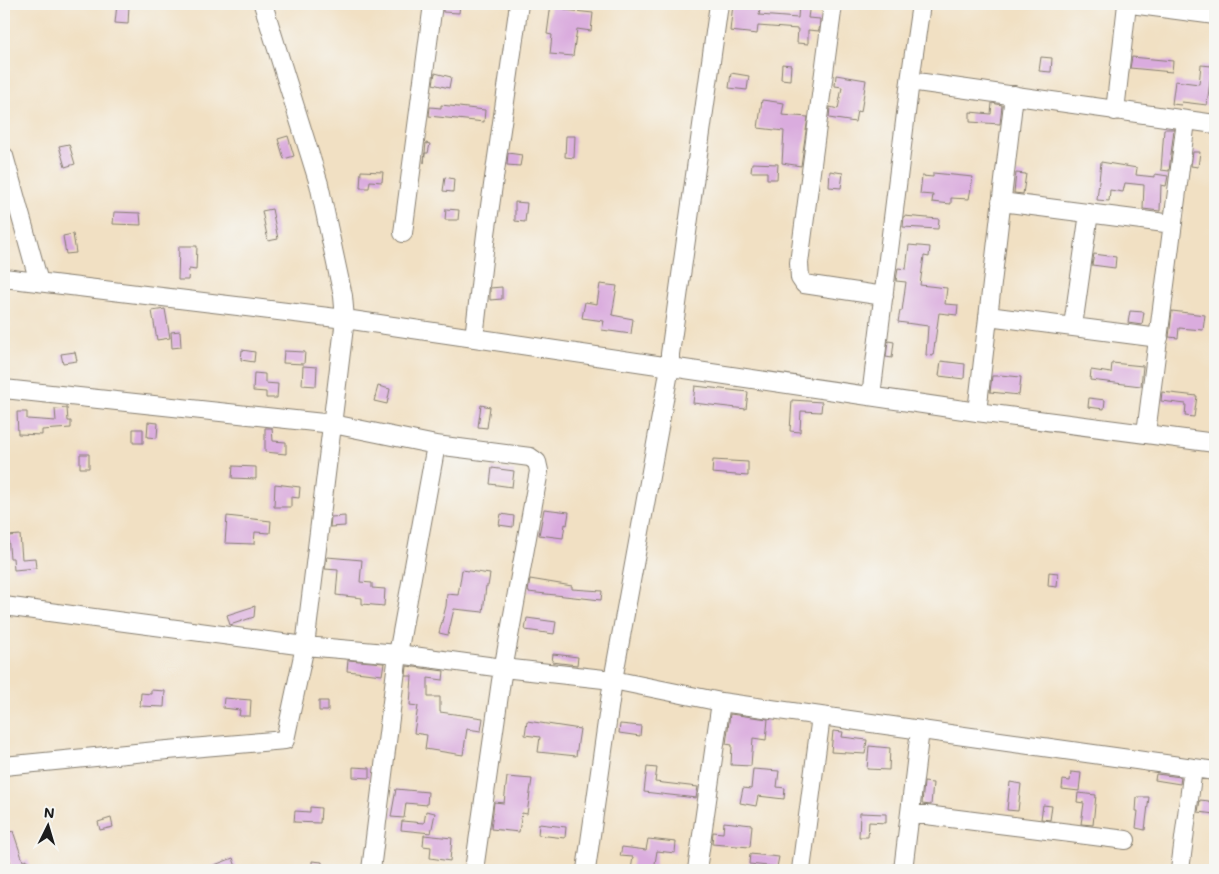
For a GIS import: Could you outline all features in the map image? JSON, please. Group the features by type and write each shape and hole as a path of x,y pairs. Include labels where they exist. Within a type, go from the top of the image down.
{"street":[{"path":"4,766 285,740 306,646 345,319 319,184 263,4"},
{"path":"403,233 433,4"},
{"path":"474,338 486,234 519,4"},
{"path":"586,870 613,680 670,367 670,354 719,4"},
{"path":"833,4 799,263 800,278 804,284 884,296"},
{"path":"871,396 921,4"},
{"path":"1115,111 1127,4"},
{"path":"1131,4 1215,14"},
{"path":"910,81 1215,124"},
{"path":"977,412 1014,96"},
{"path":"1146,433 1186,121"},
{"path":"4,156 39,282"},
{"path":"1002,202 1173,224"},
{"path":"1073,326 1089,213"},
{"path":"4,278 345,319 977,412 1215,443"},
{"path":"988,316 1158,338"},
{"path":"4,388 333,424 436,445 530,456 537,462 539,471 503,668 474,870"},
{"path":"371,870 398,654 436,445"},
{"path":"4,606 306,646 398,654 613,680 721,702 1215,771"},
{"path":"697,870 721,702"},
{"path":"801,870 821,716"},
{"path":"903,870 920,730"},
{"path":"1180,870 1193,768"},
{"path":"910,813 1126,840"}],"building":[{"path":"117,4 129,5 128,24 115,23"},
{"path":"443,4 460,4 459,13 443,12"},
{"path":"551,4 567,4 565,10 593,13 591,31 577,29 573,56 550,54 552,35 547,34"},
{"path":"733,4 761,4 759,15 798,18 799,4 810,4 808,18 820,19 819,31 808,30 808,44 797,43 798,29 758,26 757,34 730,31"},
{"path":"1041,57 1052,58 1051,72 1039,71"},
{"path":"1132,57 1173,61 1172,72 1130,68"},
{"path":"782,64 791,65 790,80 781,79"},
{"path":"1201,65 1212,66 1207,105 1182,102 1181,105 1172,104 1175,81 1199,84"},
{"path":"435,73 451,77 449,88 433,84"},
{"path":"731,73 749,76 747,90 729,88"},
{"path":"836,75 866,80 861,112 857,111 855,122 829,118 830,107 838,109 842,87 835,86"},
{"path":"762,100 784,103 782,115 808,117 801,166 782,163 784,131 758,128"},
{"path":"992,103 1002,105 1000,124 970,122 970,112 991,114"},
{"path":"441,105 485,110 484,122 429,116 430,107 441,108"},
{"path":"1164,129 1174,129 1169,171 1161,170"},
{"path":"288,136 294,156 284,159 278,139"},
{"path":"566,136 575,136 574,158 565,157"},
{"path":"426,143 430,144 428,153 425,153"},
{"path":"69,144 75,164 65,167 59,146"},
{"path":"1193,152 1200,152 1198,167 1191,166"},
{"path":"508,153 522,155 520,166 507,165"},
{"path":"1101,162 1137,168 1136,175 1155,177 1155,174 1168,176 1166,186 1161,185 1160,211 1143,209 1144,185 1125,183 1123,192 1110,190 1109,201 1097,200"},
{"path":"752,163 778,164 777,179 767,179 767,172 751,172"},
{"path":"361,171 383,172 382,182 370,181 369,188 360,188"},
{"path":"830,171 843,173 841,188 829,187"},
{"path":"933,173 973,177 969,199 951,198 951,204 932,202 933,195 920,194 922,176 933,177"},
{"path":"1016,173 1026,174 1023,194 1014,193"},
{"path":"445,177 454,179 453,192 443,191"},
{"path":"515,202 527,203 525,222 515,221"},
{"path":"272,209 278,239 268,241 262,211"},
{"path":"446,209 459,210 458,220 445,220"},
{"path":"114,212 140,213 141,225 113,224"},
{"path":"904,216 939,219 938,229 903,227"},
{"path":"73,234 76,253 66,254 63,236"},
{"path":"909,245 930,247 929,257 924,256 920,285 947,288 945,304 958,305 957,315 939,313 933,356 926,355 928,326 898,322 900,311 902,311 906,282 896,281 898,268 906,269"},
{"path":"179,246 197,246 196,270 189,269 188,280 178,280"},
{"path":"1094,254 1116,257 1115,268 1092,265"},
{"path":"600,284 617,286 612,315 633,319 631,334 602,330 604,321 582,318 585,302 597,304"},
{"path":"502,287 502,299 490,300 490,288"},
{"path":"165,309 170,338 157,340 152,311"},
{"path":"1130,311 1144,312 1142,325 1128,323"},
{"path":"1172,311 1205,315 1203,330 1179,328 1178,338 1169,337"},
{"path":"180,331 181,347 172,348 171,332"},
{"path":"888,341 894,342 892,358 886,357"},
{"path":"242,350 255,352 254,362 241,360"},
{"path":"284,351 305,352 304,364 283,363"},
{"path":"75,352 77,361 63,363 61,354"},
{"path":"941,361 965,364 964,379 939,376"},
{"path":"1112,363 1143,366 1141,386 1090,380 1091,370 1111,373"},
{"path":"303,366 317,367 316,386 302,385"},
{"path":"254,373 265,374 265,383 278,384 277,398 266,398 266,392 253,391"},
{"path":"992,376 1021,377 1019,395 990,392"},
{"path":"378,386 390,389 387,404 374,401"},
{"path":"695,386 748,392 746,409 693,403"},
{"path":"1162,392 1197,396 1194,417 1185,416 1186,404 1161,401"},
{"path":"1089,398 1105,400 1104,409 1088,407"},
{"path":"792,400 822,402 821,412 801,411 800,432 790,431"},
{"path":"481,405 490,407 487,428 478,427"},
{"path":"67,408 68,421 71,421 71,428 42,430 42,435 18,434 17,412 27,412 27,419 56,421 55,409"},
{"path":"148,422 158,423 157,438 147,437"},
{"path":"265,428 272,428 273,441 286,442 286,454 265,452"},
{"path":"133,429 143,429 143,443 133,443"},
{"path":"80,454 89,454 89,468 80,468"},
{"path":"713,460 748,462 748,476 712,473"},
{"path":"233,466 256,467 256,479 232,478"},
{"path":"492,468 514,471 512,487 490,484"},
{"path":"275,484 300,487 299,498 291,497 291,507 274,507"},
{"path":"544,509 569,512 563,538 539,535"},
{"path":"501,514 514,516 513,527 499,525"},
{"path":"227,516 271,521 270,533 255,532 254,544 225,543"},
{"path":"345,516 345,526 330,527 331,517"},
{"path":"20,535 22,559 35,558 36,568 14,570 13,558 10,558 8,536"},
{"path":"327,557 362,560 360,582 372,583 372,588 385,589 384,606 362,604 362,598 336,595 338,570 325,569"},
{"path":"462,570 490,574 488,586 486,586 483,612 454,609 448,635 439,633 447,594 458,595"},
{"path":"1049,572 1058,573 1057,587 1048,586"},
{"path":"530,579 572,586 572,589 602,591 601,600 528,592"},
{"path":"255,606 254,617 230,625 227,615"},
{"path":"527,618 556,622 554,634 525,630"},
{"path":"553,654 578,657 577,665 552,662"},
{"path":"348,660 384,663 382,675 347,671"},
{"path":"407,666 444,671 443,680 428,678 428,697 440,697 440,712 483,718 481,731 467,729 463,755 425,749 427,735 414,733 418,706 410,705 412,676 406,676"},
{"path":"151,690 165,691 164,707 140,706 141,693 151,694"},
{"path":"224,698 251,700 250,716 239,716 240,710 223,708"},
{"path":"319,701 328,701 328,711 319,711"},
{"path":"730,714 768,719 766,740 753,738 751,766 731,765 732,745 726,744"},
{"path":"527,721 580,729 576,756 538,752 540,737 525,735"},
{"path":"620,724 641,726 640,736 619,733"},
{"path":"833,731 843,732 842,737 867,740 865,754 831,752"},
{"path":"869,746 890,748 889,770 867,769"},
{"path":"353,767 370,768 370,778 353,777"},
{"path":"647,767 657,768 655,782 698,787 696,798 644,792"},
{"path":"753,769 779,771 777,787 785,788 784,799 758,796 756,806 740,803 743,788 751,789"},
{"path":"1071,772 1081,773 1079,791 1062,789 1063,780 1070,781"},
{"path":"1156,774 1181,777 1180,784 1155,780"},
{"path":"507,777 532,779 527,814 522,813 519,832 491,829 494,802 504,803"},
{"path":"924,782 933,783 931,805 922,804"},
{"path":"1010,782 1021,784 1018,811 1007,810"},
{"path":"396,789 428,792 427,805 406,803 404,818 391,817"},
{"path":"1078,793 1096,795 1093,825 1081,824 1084,803 1077,802"},
{"path":"1137,797 1149,797 1145,830 1136,828"},
{"path":"1200,800 1215,804 1215,814 1198,812"},
{"path":"1043,805 1052,806 1050,820 1041,819"},
{"path":"310,807 321,808 320,823 294,822 295,811 310,812"},
{"path":"426,811 435,813 431,833 401,830 402,821 424,823"},
{"path":"860,813 886,814 886,823 869,822 868,837 859,837"},
{"path":"111,818 113,827 100,830 98,822"},
{"path":"724,822 752,825 750,847 712,844 713,832 723,833"},
{"path":"539,824 566,827 565,838 538,835"},
{"path":"13,831 23,861 28,860 31,870 4,870 4,867 11,865 4,841 4,834"},
{"path":"424,835 452,838 450,861 430,858 431,847 423,846"},
{"path":"648,839 676,842 675,853 657,851 654,870 631,870 633,857 620,856 622,847 646,850"},
{"path":"750,854 779,857 777,867 749,864"},
{"path":"233,858 237,870 204,870 204,869"},
{"path":"312,861 322,862 322,870 312,870"}]}
